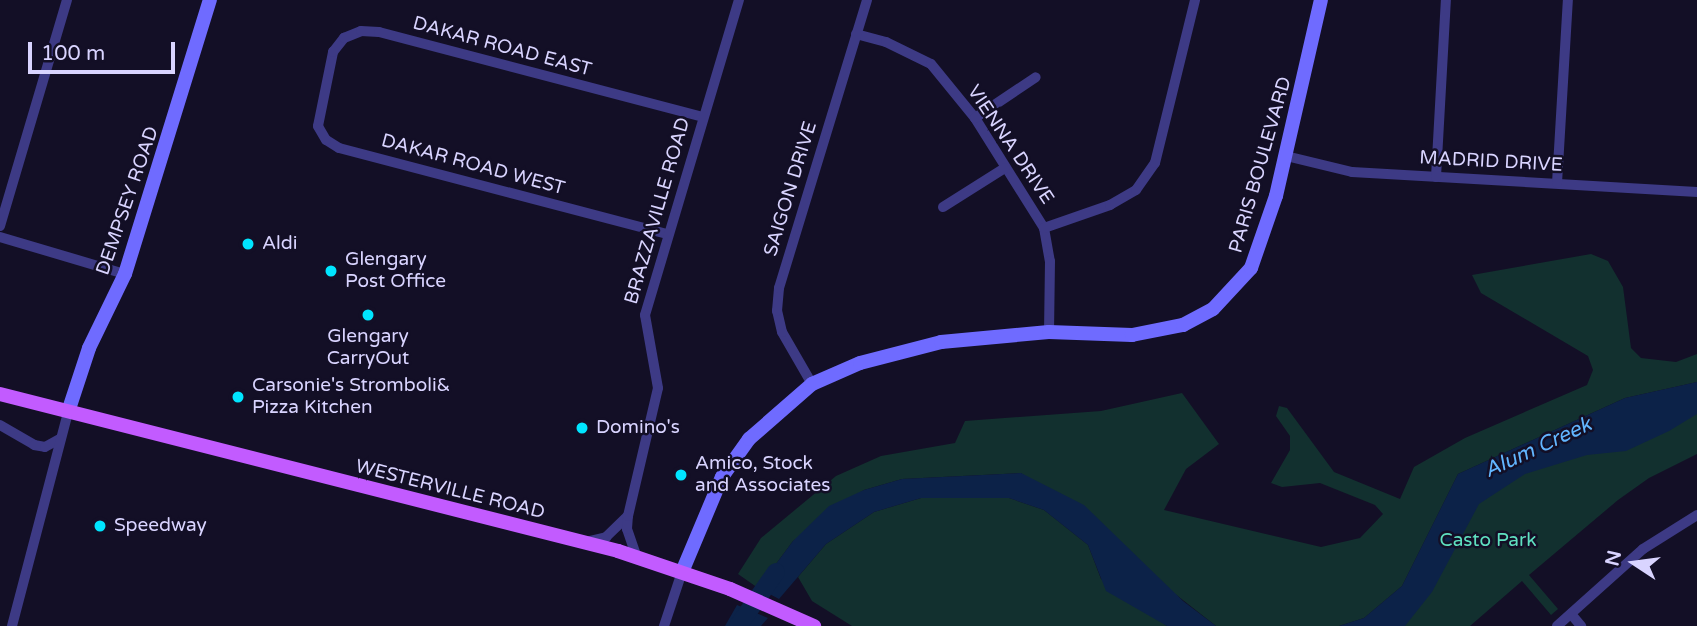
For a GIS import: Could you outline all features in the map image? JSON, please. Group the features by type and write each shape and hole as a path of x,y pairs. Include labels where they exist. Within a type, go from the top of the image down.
{"main road":[{"name":"WESTERVILLE ROAD","path":"0,388 69,409 637,558 730,589 814,626"},
{"name":"WESTERVILLE ROAD","path":"0,394 69,409"}],"street":[{"path":"0,226 67,0"},
{"name":"DEMPSEY ROAD","path":"69,409 89,348 125,274 210,0"},
{"name":"BRAZZAVILLE ROAD","path":"637,558 627,529 628,516 657,411 659,388 645,315 739,0"},
{"name":"SAIGON DRIVE","path":"812,384 782,332 777,311 779,288 867,0"},
{"path":"1044,228 1119,200 1136,190 1155,163 1195,0"},
{"name":"PARIS BOULEVARD","path":"682,572 722,477 750,439 812,384 891,353 941,342 1049,332 1132,335 1183,325 1213,309 1251,268 1286,156 1321,0"},
{"path":"1436,177 1446,0"},
{"path":"1557,183 1567,0"},
{"name":"DAKAR ROAD EAST","path":"324,86 333,52 344,38 361,31 703,117"},
{"name":"VIENNA DRIVE","path":"856,34 886,42 931,64 975,118 1044,228 1050,261 1049,332"},
{"path":"975,118 1036,77"},
{"name":"DAKAR ROAD WEST","path":"324,86 318,126 326,140 339,148 667,234"},
{"name":"MADRID DRIVE","path":"1286,156 1352,172 1697,191"},
{"path":"943,207 1005,168"},
{"path":"0,237 125,274"},
{"path":"12,626 69,409"},
{"path":"0,425 34,445 54,444 62,437"},
{"path":"1557,626 1643,549 1697,515"},
{"path":"581,543 606,537 628,516"},
{"path":"664,626 682,572"},
{"path":"1571,614 1581,626"}],"green space":[{"path":"1591,254 1608,261 1623,287 1631,348 1641,358 1676,362 1697,354 1697,382 1625,398 1458,474 1402,586 1364,618 1339,626 1216,626 1021,473 902,479 864,490 793,541 758,588 738,574 761,538 836,476 881,456 955,443 965,421 1101,411 1182,393 1219,444 1186,469 1164,510 1321,547 1360,538 1383,514 1375,505 1320,483 1282,487 1271,483 1290,450 1290,436 1276,416 1279,406 1287,408 1334,472 1400,499 1414,467 1465,438 1587,385 1593,370 1588,356 1481,293 1472,275"},
{"name":"Casto Park","path":"1697,399 1697,454 1649,478 1618,500 1529,575 1558,609 1551,615 1522,581 1470,626 1361,626 1416,579 1447,501"},
{"path":"961,495 1009,498 1044,510 1088,545 1101,579 1167,626 852,626 812,601 798,577 826,544 874,512 921,498"}],"water":[{"path":"1697,382 1697,414 1669,431 1626,451 1587,455 1525,474 1479,504 1432,592 1405,626 1339,626 1364,618 1402,586 1458,474 1625,398"},
{"path":"1021,473 1084,505 1183,601 1216,626 1167,626 1106,591 1088,545 1044,510 1009,498 921,498 874,512 826,544 779,599 758,588 793,541 829,506 864,490 902,479"},
{"path":"737,605 768,618 761,626 725,626"}],"waterway":[{"name":"Alum Creek","path":"738,626 776,572"}],"place":[{"name":"Aldi","path":"248,244"},
{"name":"Glengary Post Office","path":"331,271"},
{"name":"Glengary CarryOut","path":"368,315"},
{"name":"Carsonie's Stromboli& Pizza Kitchen","path":"238,397"},
{"name":"Domino's","path":"582,428"},
{"name":"Amico, Stock and Associates","path":"681,475"},
{"name":"Speedway","path":"100,526"}]}
